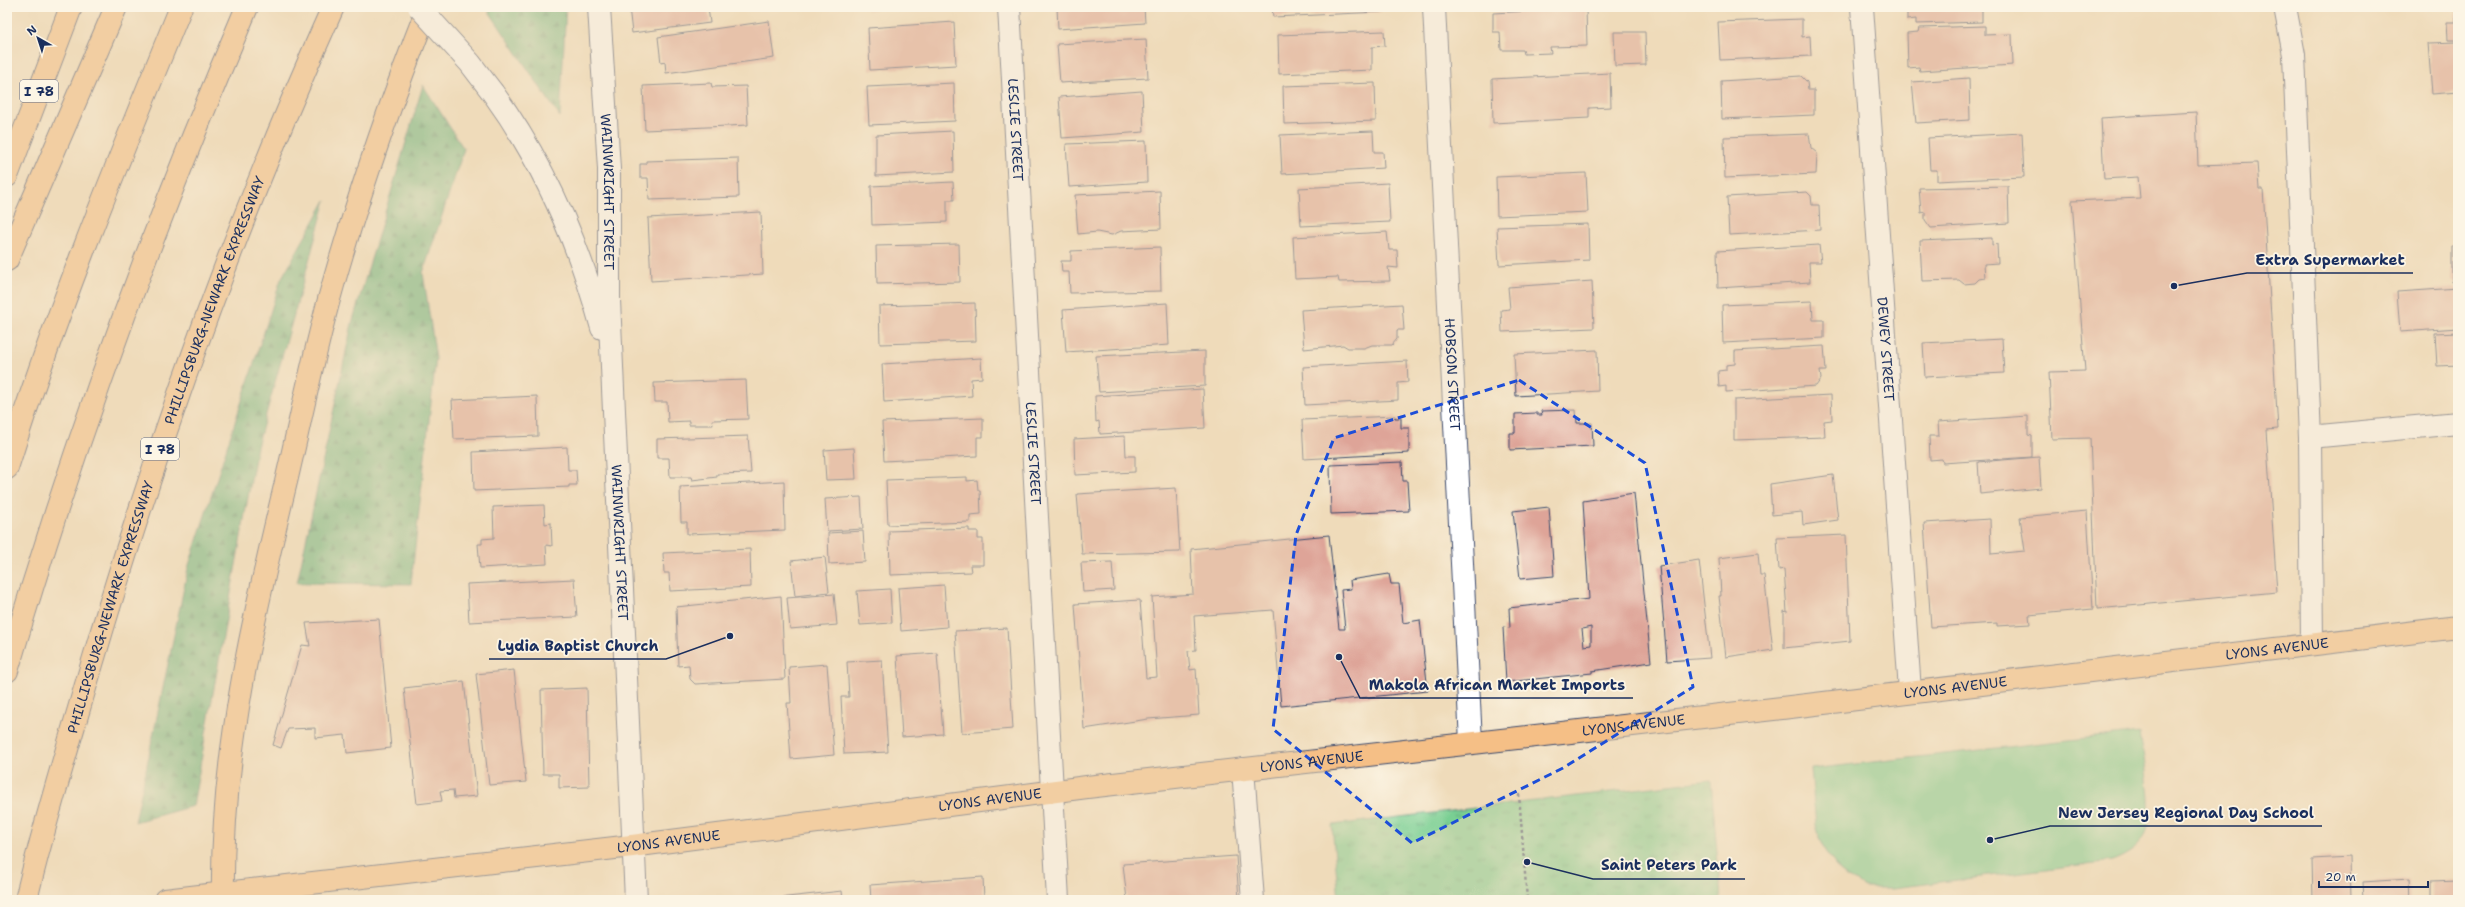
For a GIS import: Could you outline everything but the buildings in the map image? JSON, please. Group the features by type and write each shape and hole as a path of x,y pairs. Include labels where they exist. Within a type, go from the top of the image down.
{"main road":[{"name":"I 78","path":"7,176 71,7"},
{"path":"7,260 116,7"},
{"path":"7,468 55,327 102,202 181,7"},
{"path":"7,671 45,542 88,415 180,166 247,7"},
{"name":"PHILLIPSBURG-NEWARK EXPRESSWAY","path":"26,900 65,757 141,501 232,251 333,7"},
{"path":"223,896 224,821 233,741 274,532 333,285 378,138 428,7"},
{"name":"LYONS AVENUE","path":"169,900 223,896 632,846 1051,791 1471,742 1782,708 1910,691 2458,627"}],"street":[{"name":"WAINWRIGHT STREET","path":"419,7 470,63 493,93 525,144 563,216 593,297 606,341 612,376"},
{"name":"WAINWRIGHT STREET","path":"599,7 609,169 609,300 632,846 636,900"},
{"name":"LESLIE STREET","path":"1008,7 1058,900"},
{"name":"HOBSON STREET","path":"1434,7 1471,742"},
{"name":"DEWEY STREET","path":"1862,7 1910,691"},
{"path":"2285,7 2294,55 2310,437 2312,644"},
{"path":"2310,437 2458,423"},
{"path":"1243,769 1253,900"}],"path":[{"path":"1519,794 1526,900"}],"highlighted area":[{"path":"1519,380 1645,463 1693,687 1563,768 1412,843 1273,729 1296,535 1334,438"}],"green space":[{"path":"486,7 566,7 560,117"},
{"path":"423,85 464,149 423,273 436,358 411,584 297,583 352,323"},
{"path":"326,200 257,447 193,806 135,822 188,568 281,279"},
{"path":"2140,732 2148,788 2149,819 2147,831 2142,841 2132,851 2112,861 1892,888 1865,888 1841,872 1825,851 1816,826 1811,769"},
{"path":"1711,780 1721,900 1339,900 1332,825"}],"place":[{"name":"Extra Supermarket","path":"2174,286"},
{"name":"Lydia Baptist Church","path":"730,636"},
{"name":"Makola African Market Imports","path":"1339,657"},
{"name":"New Jersey Regional Day School","path":"1990,840"},
{"name":"Saint Peters Park","path":"1527,862"}]}
